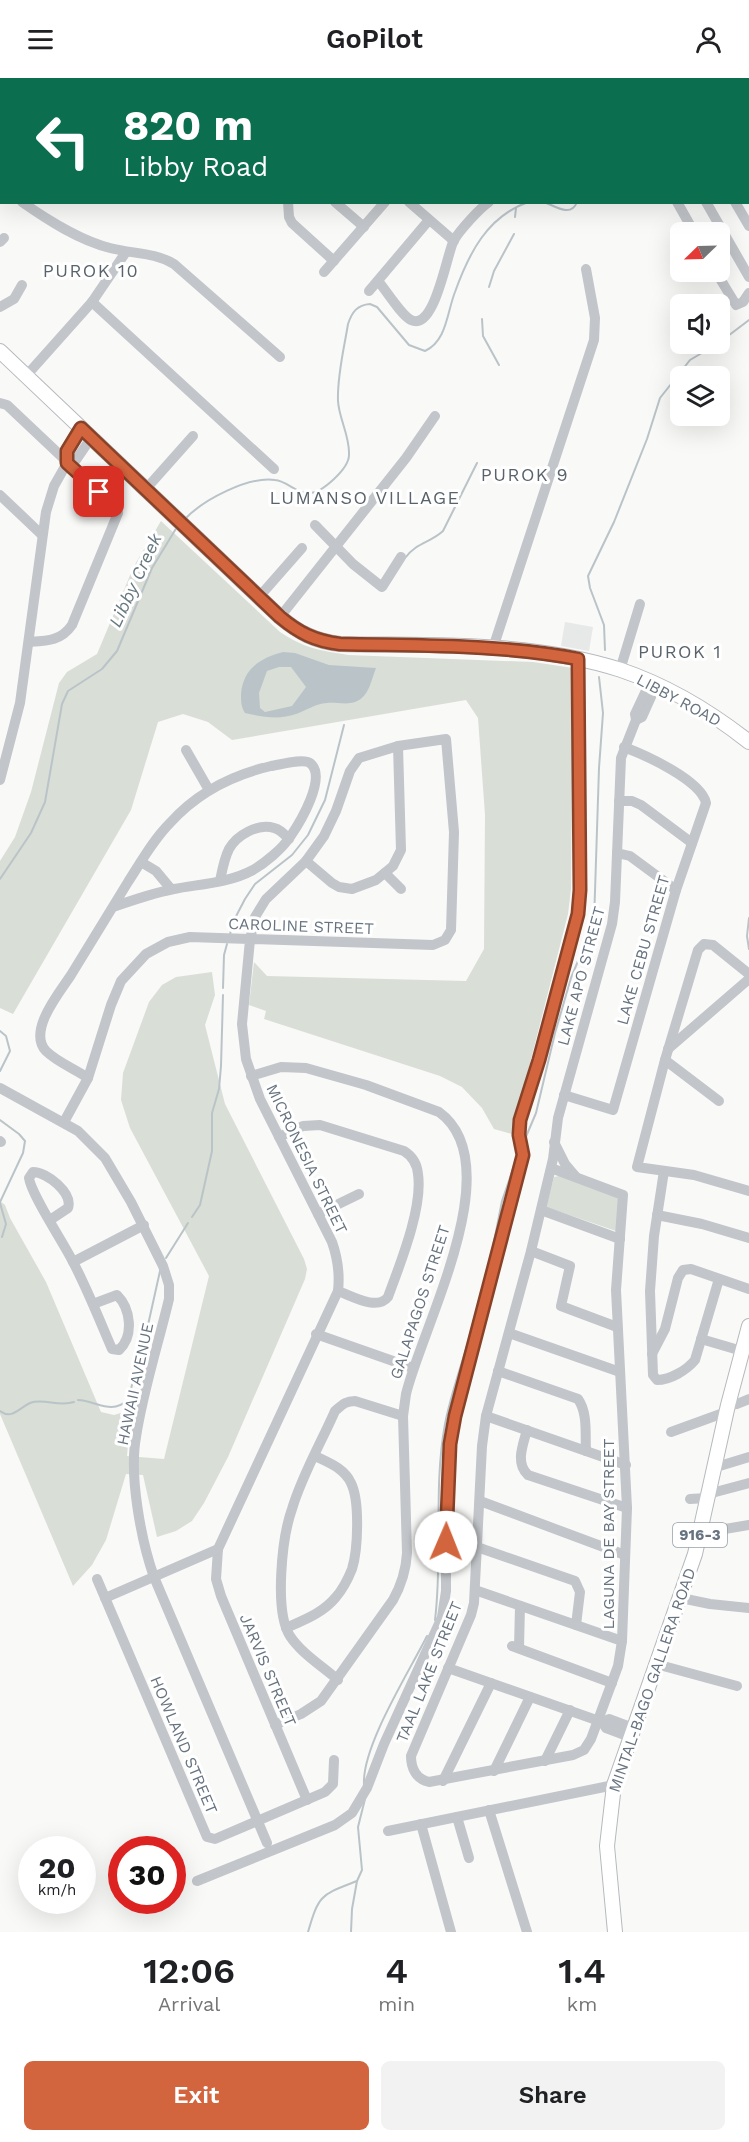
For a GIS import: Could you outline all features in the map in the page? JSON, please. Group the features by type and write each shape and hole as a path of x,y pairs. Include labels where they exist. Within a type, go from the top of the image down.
{"main road":[{"name":"LIBBY ROAD","path":"0,351 296,630 324,642 493,648 541,652 578,659 620,670 653,683 707,712 749,741"},
{"name":"MINTAL-BAGO GALLERA ROAD","path":"615,1932 607,1846 614,1785 681,1598 701,1533 727,1408 746,1338"}],"street":[{"path":"25,204 98,244 126,252 155,254 174,264 280,357"},
{"path":"288,204 292,223 334,261"},
{"path":"337,204 364,227"},
{"path":"324,272 383,204"},
{"path":"411,204 453,241"},
{"path":"378,281 410,319 413,321 422,319 432,306 453,241 486,204"},
{"path":"678,204 688,222"},
{"path":"707,204 749,278"},
{"path":"736,204 749,226"},
{"path":"369,291 429,220"},
{"path":"26,376 92,302 126,252"},
{"path":"493,648 594,340 594,310 586,269"},
{"path":"723,282 736,304 743,302 749,293"},
{"path":"0,307 14,299 22,285"},
{"path":"92,302 274,469"},
{"path":"0,403 7,405 115,507 117,516 72,625 66,634 47,641 28,642"},
{"path":"280,617 337,548 435,416"},
{"path":"0,780 20,703 42,535 50,497 67,463 67,451 86,433"},
{"path":"145,490 193,436"},
{"path":"0,495 42,535"},
{"path":"315,525 337,548 382,587 401,557"},
{"path":"259,597 302,548"},
{"path":"620,670 639,604"},
{"path":"198,1881 335,1825 352,1814 367,1788 384,1744 442,1617 447,1592 446,1521 452,1430 523,1155 519,1135 520,1120 539,1060 578,914 580,890 578,659"},
{"name":"LAKE APO STREET","path":"551,1168 564,1095 612,924 615,902 621,758 636,720 642,717 653,683"},
{"name":"MICRONESIA STREET","path":"218,1549 316,1334 338,1291 339,1266 336,1254 251,1076 243,1043 242,1024 250,940 255,917 266,899 306,861 341,813 350,771 358,758 398,746 446,739"},
{"name":"CAROLINE STREET","path":"64,1122 88,1078 121,981 146,954 168,942 190,937 433,945 445,940 451,930 454,832 446,739"},
{"path":"0,752 10,746"},
{"path":"306,861 332,883 352,889 386,873 393,866 400,850 398,746"},
{"name":"LAKE CEBU STREET","path":"564,1095 613,1110 676,890 705,808 705,799 699,791 664,765 624,747"},
{"path":"186,750 209,790"},
{"path":"88,1078 47,1052 41,1042 40,1030 46,1015 113,907 168,824 209,790 247,772 294,761 308,761 314,769 313,796 289,838 256,868 220,881 171,889 113,907"},
{"path":"619,801 632,801 640,805 692,843"},
{"path":"220,881 228,852 239,837 256,829 271,827 289,838"},
{"path":"617,853 630,856 676,890"},
{"path":"141,862 161,876 171,889"},
{"path":"386,873 401,889"},
{"path":"749,974 713,945 700,946 666,1054 637,1167 703,1177 749,1191"},
{"path":"666,1054 749,979"},
{"path":"666,1054 719,1101"},
{"name":"GALAPAGOS STREET","path":"251,1076 281,1067 306,1068 366,1084 428,1107 447,1117 455,1129 466,1158 467,1177 462,1228 406,1394 403,1416 406,1570 393,1600 321,1701 312,1708 275,1725"},
{"name":"HAWAII AVENUE","path":"0,1088 78,1131 105,1158 144,1225 164,1266 169,1285 169,1299 134,1451 138,1501 146,1550 154,1577 267,1843"},
{"path":"279,1137 303,1126 320,1125 404,1151 410,1155 417,1166 419,1175 413,1218 408,1240 388,1297 375,1304 338,1291"},
{"path":"554,1142 565,1164 576,1178"},
{"name":"LAGUNA DE BAY STREET","path":"411,1756 414,1770 423,1781 435,1782 573,1755 584,1750 588,1745 600,1721 618,1666 622,1641 627,1508 616,1327 616,1290 623,1195 551,1168"},
{"name":"TAAL LAKE STREET","path":"411,1756 471,1615 475,1590 482,1446 486,1416 551,1168"},
{"path":"664,1171 657,1215 650,1291 654,1378 660,1381 692,1364 719,1279"},
{"path":"50,1220 68,1208 69,1199 44,1174 33,1172 30,1174 29,1181 50,1220 73,1262 112,1349 119,1350 126,1342 130,1325 122,1300 117,1295 113,1295 93,1304"},
{"path":"318,1214 359,1194"},
{"path":"541,1210 620,1239"},
{"path":"657,1215 702,1224 749,1238"},
{"path":"73,1262 144,1225"},
{"path":"531,1251 570,1266 561,1306 616,1327"},
{"path":"652,1354 665,1329 680,1273 691,1269 749,1289"},
{"path":"508,1333 620,1372"},
{"path":"316,1334 413,1368"},
{"path":"701,1339 746,1338"},
{"path":"498,1371 578,1399 584,1410 586,1450"},
{"path":"671,1432 749,1399"},
{"path":"338,1680 296,1643 286,1628 281,1608 284,1548 291,1509 335,1411 347,1401 355,1401 403,1416"},
{"path":"486,1416 626,1465"},
{"path":"527,1430 521,1462 524,1471 627,1508"},
{"path":"286,1628 327,1607 346,1582 352,1568 355,1549 355,1493 344,1473 336,1466 315,1456"},
{"path":"714,1468 749,1457"},
{"path":"690,1499 708,1496 749,1483"},
{"path":"480,1501 625,1555"},
{"path":"701,1533 749,1524"},
{"path":"477,1547 574,1581 580,1592 576,1625"},
{"path":"105,1598 218,1549"},
{"name":"JARVIS STREET","path":"218,1549 216,1578 221,1596 307,1800"},
{"name":"HOWLAND STREET","path":"97,1579 207,1837 215,1839 325,1792 333,1784 334,1760"},
{"path":"475,1590 622,1641"},
{"path":"681,1598 749,1608"},
{"path":"520,1606 516,1647 612,1683"},
{"path":"656,1664 737,1686"},
{"path":"448,1668 600,1721 606,1728 631,1733"},
{"path":"443,1781 491,1683"},
{"path":"494,1771 530,1697"},
{"path":"545,1761 570,1710"},
{"path":"388,1831 614,1785"},
{"path":"489,1810 527,1932"},
{"path":"457,1817 469,1858"},
{"path":"421,1824 451,1932"}],"shaded area":[{"path":"161,521 280,632 305,645 348,655 533,662 573,668 571,889 568,914 512,1134 494,1129 482,1108 462,1087 440,1076 264,1019 266,1011 249,1005 254,962 267,976 466,981 484,949 485,815 478,718 466,700 232,740 208,722 183,714 158,722 131,810 13,1014 0,1008 0,861 15,837 31,792 59,683 67,672 97,654 134,566"},
{"path":"565,622 593,627 589,651 561,646"},
{"path":"283,652 295,653 329,665 376,668 370,686 362,698 355,702 323,704 283,717 265,717 245,713 241,694 242,685 249,671 260,661","holes":["279,667 291,667 306,687 292,706 265,712 260,708 259,693 267,671"]},
{"path":"212,972 215,995 205,1025 225,1104 304,1259 307,1269 305,1279 228,1457 192,1521 176,1531 157,1537 143,1475 126,1474 106,1540 92,1565 73,1586 0,1414 0,1201 5,1205 46,1282 101,1412 114,1415 131,1410 127,1456 164,1459 209,1276 130,1128 121,1100 123,1073 149,1002 162,985 176,977"},
{"path":"559,1176 617,1197 619,1200 616,1231 546,1207 554,1177"}],"waterway":[{"name":"Libby Creek","path":"185,519 214,497 252,482 275,480 308,493 320,489 334,479 345,467 349,455 338,392 348,324 353,313 362,306 370,304 377,307 409,345 425,351 438,340 442,333 460,278 481,238 501,217 524,204"},
{"name":"Libby Creek","path":"549,204 567,210 576,204"},
{"name":"Libby Creek","path":"515,217 516,208"},
{"path":"489,287 494,271 514,234"},
{"path":"482,319 483,336 499,365"},
{"path":"730,334 749,320"},
{"path":"605,650 604,625 590,588 588,576 614,522 647,439 660,398 690,360 700,354"},
{"path":"405,558 414,549 443,531 477,463"},
{"name":"Libby Creek","path":"0,879 31,833 45,802 62,704 68,691 102,669 117,651 152,568 177,527"},
{"path":"525,1139 536,1113 571,978 594,922 603,713 599,677"},
{"path":"230,935 232,924 255,884 292,855 308,835 325,800 344,725"},
{"path":"749,918 747,936 749,949"},
{"path":"223,988 224,955 227,944"},
{"path":"192,1217 200,1205 212,1151 212,1113 219,1089 221,1066 223,995"},
{"name":"Libby Creek","path":"0,1031 6,1036 10,1051 0,1071"},
{"name":"Libby Creek","path":"0,1120 25,1141 23,1153 0,1202"},
{"path":"489,1267 502,1201 518,1154"},
{"name":"Libby Creek","path":"0,1203 6,1224 2,1237"},
{"path":"166,1258 188,1223"},
{"path":"78,1400 110,1407 128,1400 160,1271"},
{"path":"435,1620 441,1448 450,1400 473,1328"},
{"path":"0,1411 12,1414 30,1403 40,1401 63,1404 74,1402"},
{"path":"364,1784 365,1768 378,1730 427,1636"},
{"path":"351,1932 352,1909 357,1881 362,1870 358,1827 365,1799"},
{"path":"308,1932 315,1910 323,1898 357,1881"}],"district":[{"name":"PUROK 10","path":"91,270"},
{"name":"PUROK 9","path":"525,474"},
{"name":"LUMANSO VILLAGE","path":"365,497"},
{"name":"PUROK 1","path":"680,651"}],"route":[{"path":"99,492 67,463 67,451 81,428 280,617 296,630 324,642 493,648 541,652 578,659 580,890 578,914 539,1060 520,1120 518,1131 524,1150 523,1155 452,1430 446,1542"}]}
